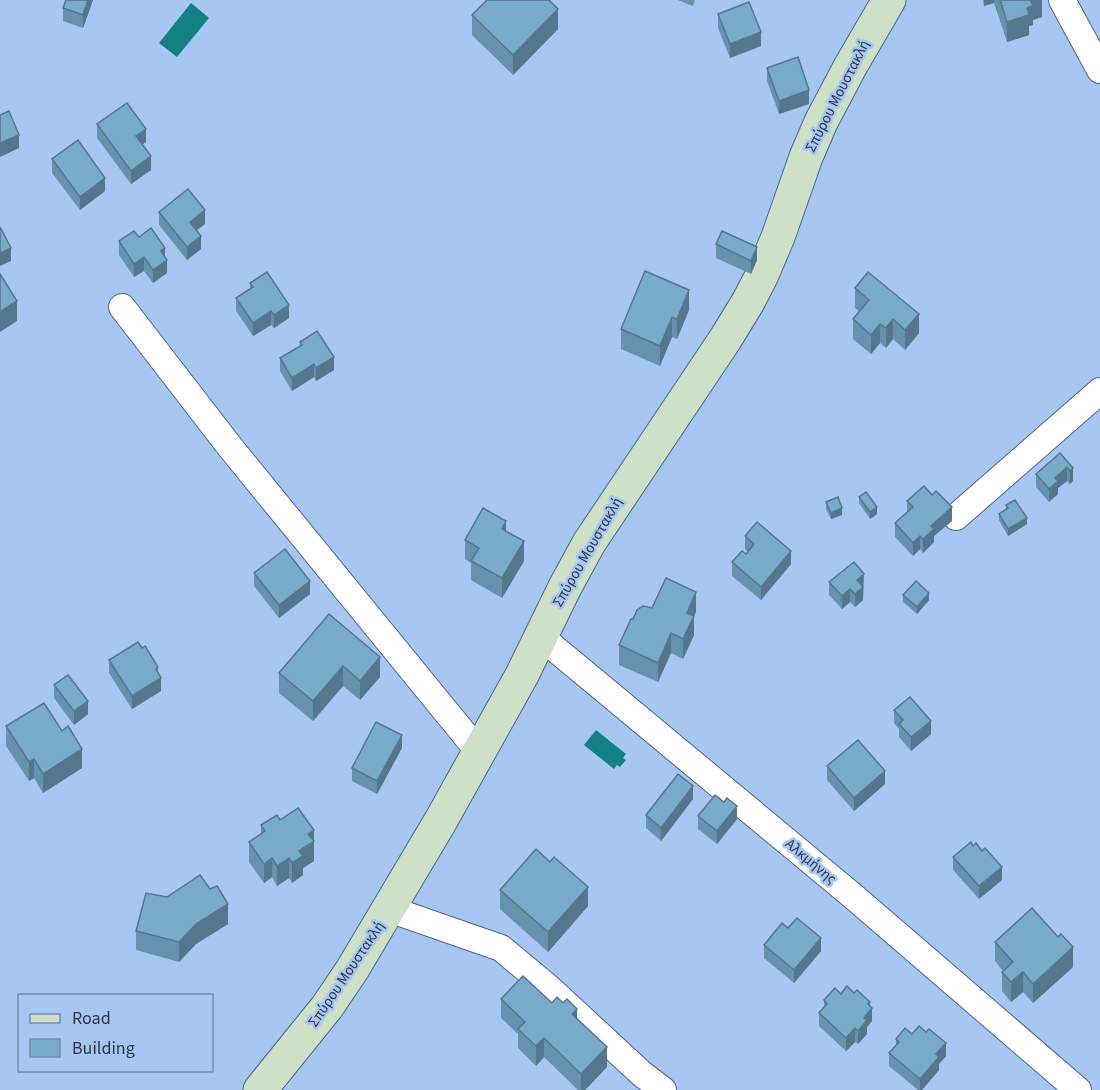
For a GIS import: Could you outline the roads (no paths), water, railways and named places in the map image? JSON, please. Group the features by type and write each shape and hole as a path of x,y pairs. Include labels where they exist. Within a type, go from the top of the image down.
{"street":[{"name":"Σπύρου Μουστακλή","path":"260,1090 335,996 389,909 522,675 564,587 597,529 748,302 778,237 821,122 854,59 889,0"},
{"path":"1062,0 1100,70"},
{"path":"122,307 230,447 479,752"},
{"path":"956,517 1100,391"},
{"name":"Αλκμήνης","path":"541,637 854,897 1078,1090"},
{"path":"389,909 501,948 549,988 642,1074 663,1090"}]}
